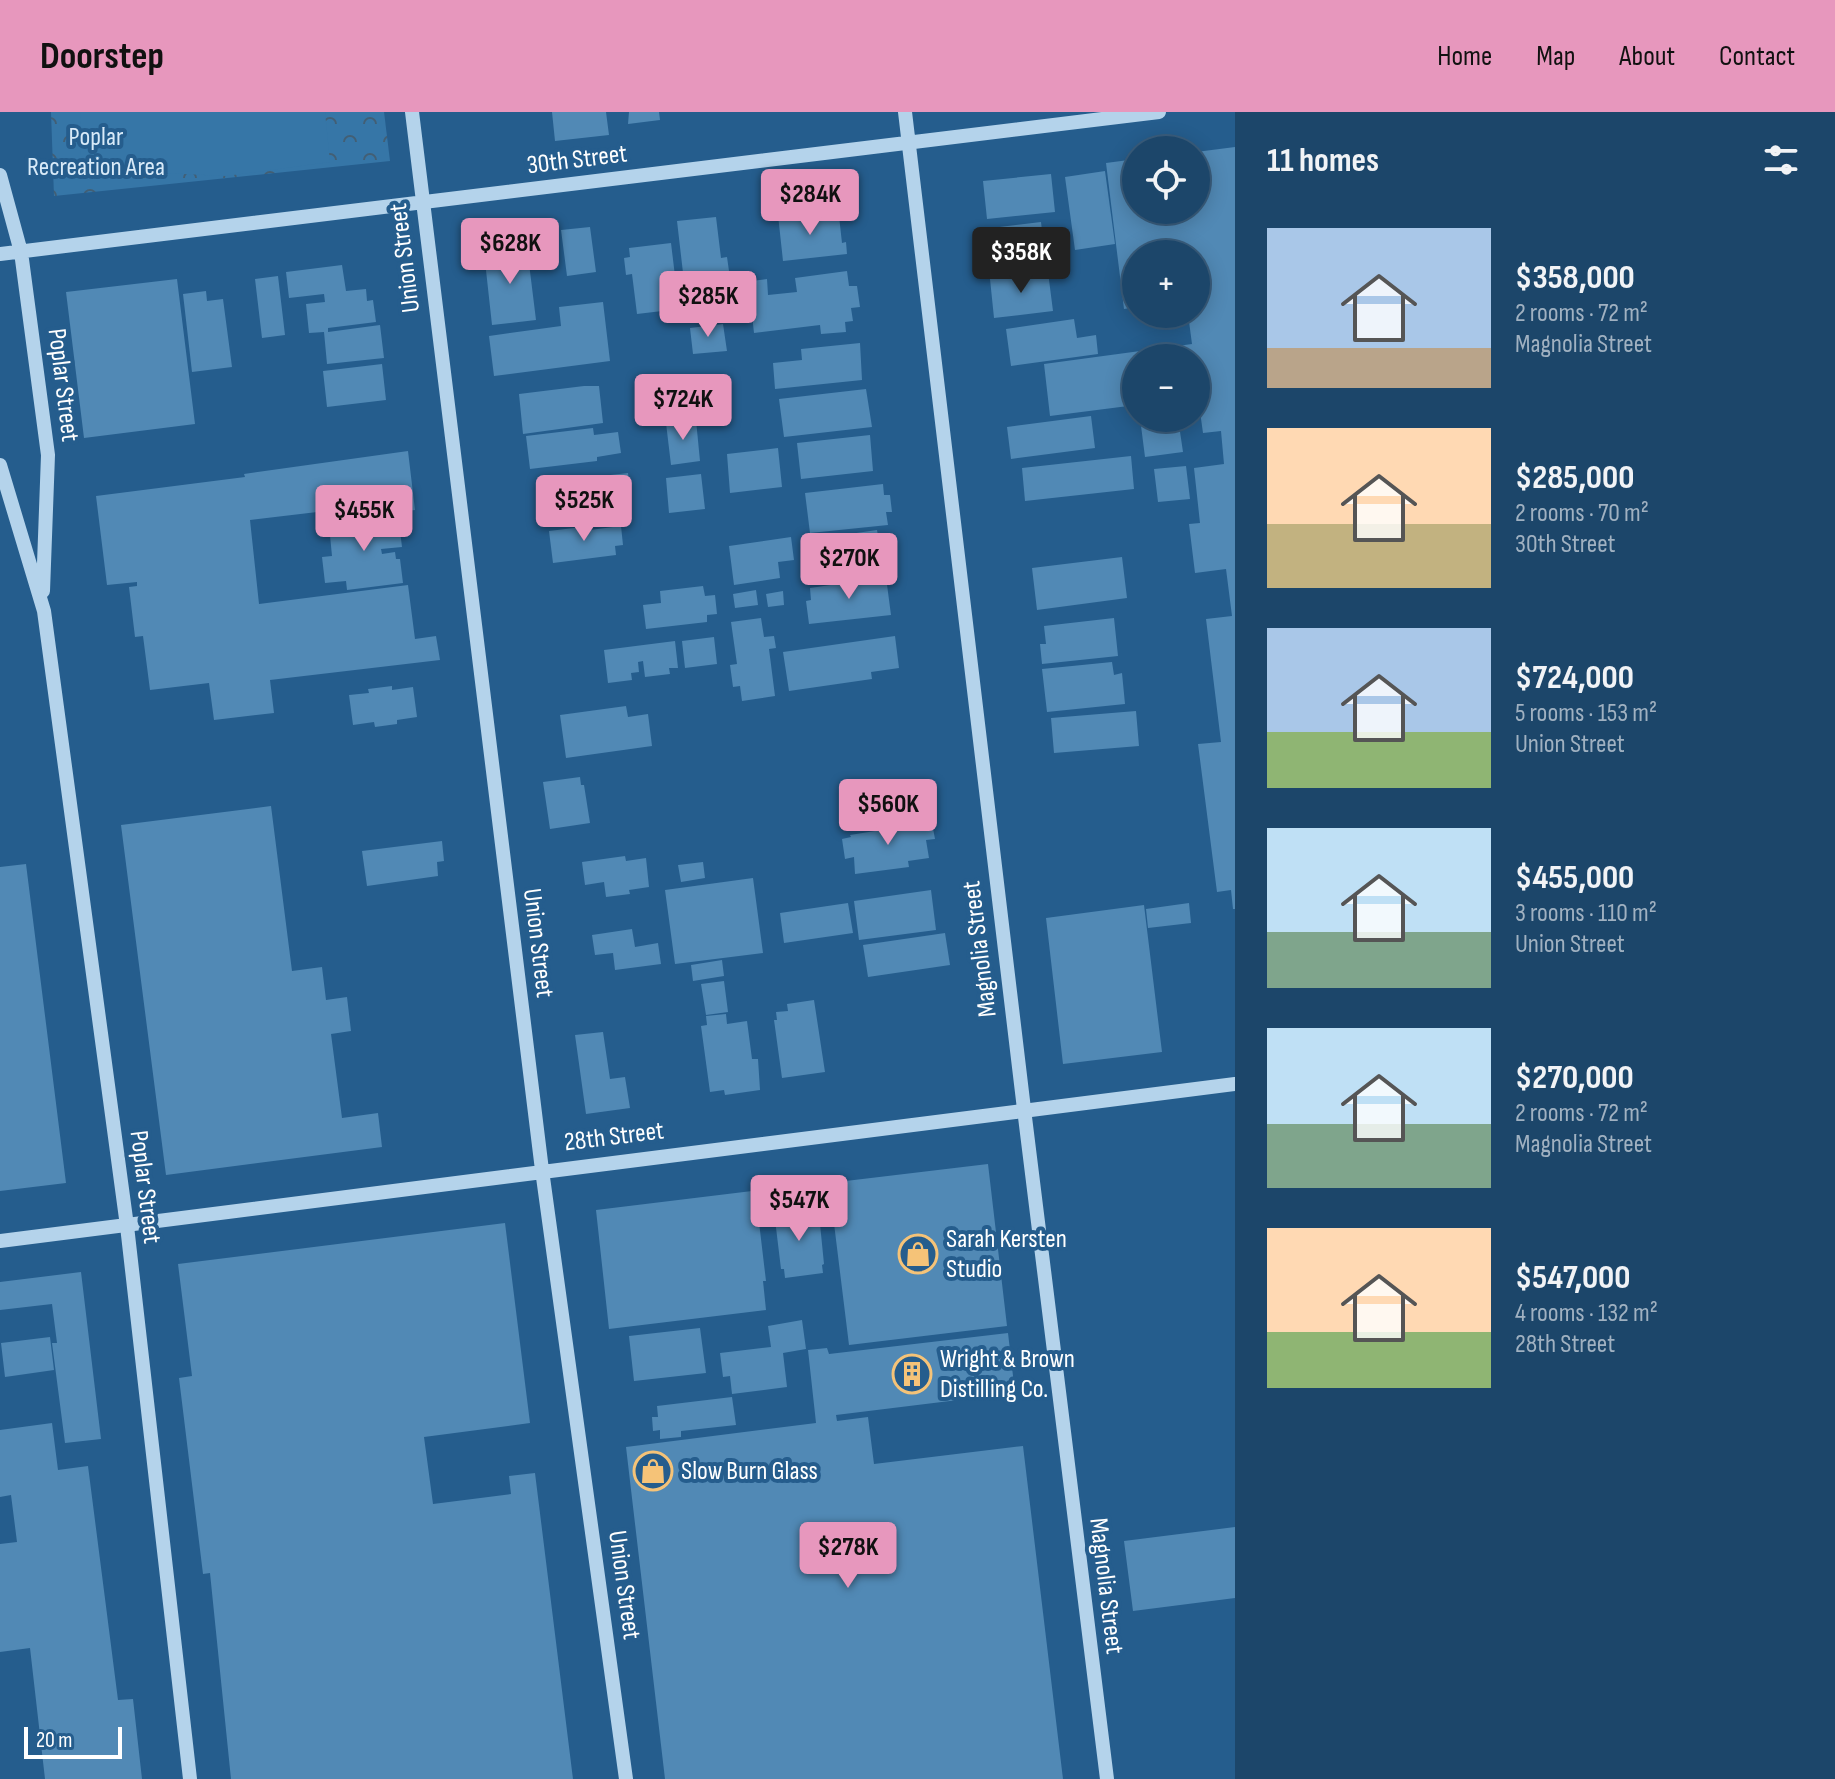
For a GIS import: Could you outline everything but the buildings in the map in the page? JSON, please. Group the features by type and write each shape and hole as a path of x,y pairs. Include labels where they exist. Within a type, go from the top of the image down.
{"street":[{"name":"Union Street","path":"412,112 542,1170 626,1779"},
{"name":"Magnolia Street","path":"905,112 1107,1779"},
{"name":"30th Street","path":"0,254 908,143 1085,116 1159,112"},
{"name":"Poplar Street","path":"0,175 21,252 48,455 43,604"},
{"name":"Poplar Street","path":"0,465 43,604 127,1226 190,1779"},
{"name":"28th Street","path":"0,1241 1235,1084"}],"green space":[{"name":"Poplar Recreation Area","path":"51,112 384,112 390,161 54,196"},
{"name":"Poplar Recreation Area","path":"80,112 325,112 330,162 226,176 97,170 81,156"}],"place":[{"name":"Sarah Kersten Studio","path":"918,1254"},
{"name":"Wright & Brown Distilling Co.","path":"912,1374"},
{"name":"Slow Burn Glass","path":"653,1471"}]}
